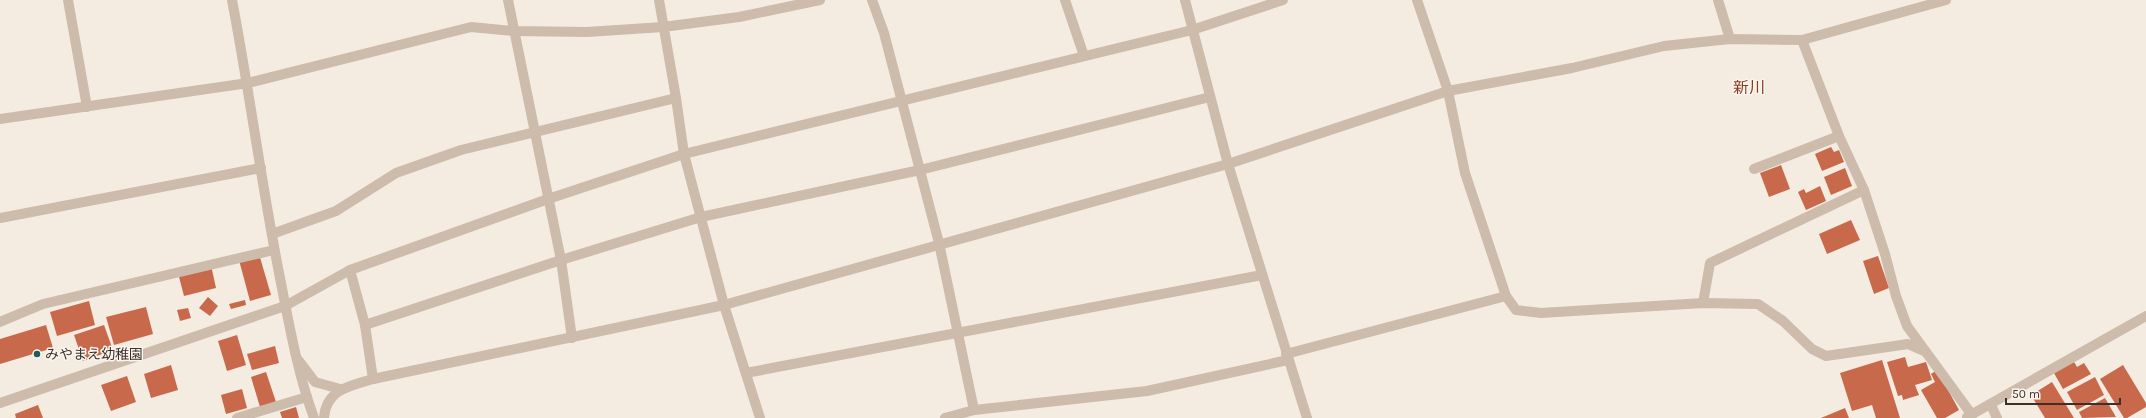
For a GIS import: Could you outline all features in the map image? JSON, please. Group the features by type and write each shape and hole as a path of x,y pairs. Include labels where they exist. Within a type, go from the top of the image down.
{"street":[{"path":"68,0 87,107"},
{"path":"232,0 248,83 274,250 295,357 314,418"},
{"path":"508,0 513,31 561,260 572,338"},
{"path":"659,0 684,154 724,305 760,418"},
{"path":"0,119 248,83 471,27 513,31 587,32 663,27 739,17 820,0"},
{"path":"872,0 884,33 939,243 974,410"},
{"path":"1065,0 1084,56"},
{"path":"1185,0 1228,164 1307,418"},
{"path":"0,403 285,306 350,270 548,199 684,154 1192,30 1283,0"},
{"path":"1416,0 1448,91 1465,173 1506,296 1516,310 1541,313 1703,303 1758,304 1783,321 1812,349 1826,356 1908,344 1926,352"},
{"path":"1718,0 1730,39"},
{"path":"295,357 315,382 340,389 373,379 724,305 939,243 1228,164 1448,91 1572,68 1664,46 1730,39 1802,40 1946,0"},
{"path":"1802,40 1839,136 1864,190 1907,326 1968,416 1991,405 2146,316"},
{"path":"364,325 561,260 701,217 920,170 1210,97"},
{"path":"272,234 336,211 396,174 461,150 534,131 676,98"},
{"path":"1754,169 1839,136"},
{"path":"0,218 261,168"},
{"path":"1703,303 1710,263 1864,190"},
{"path":"0,322 43,304 274,250"},
{"path":"350,270 364,325 373,379"},
{"path":"746,373 1262,276"},
{"path":"945,418 974,410 1147,391 1287,357 1506,296"},
{"path":"324,418 324,408 340,389"},
{"path":"237,418 307,398"},
{"path":"1991,405 1997,418"}],"building":[{"path":"1831,147 1834,152 1839,150 1844,162 1822,171 1815,154"},
{"path":"1781,165 1790,189 1769,197 1760,173"},
{"path":"1845,168 1852,186 1831,195 1824,177"},
{"path":"1820,186 1826,201 1806,210 1798,192 1804,189 1806,193"},
{"path":"1851,220 1860,240 1827,254 1819,234"},
{"path":"259,254 271,295 250,301 239,260"},
{"path":"1878,256 1889,288 1874,294 1863,261"},
{"path":"211,265 216,288 184,296 178,273"},
{"path":"208,297 218,306 210,316 199,308"},
{"path":"245,300 246,305 231,309 229,304"},
{"path":"89,301 95,325 57,336 50,312"},
{"path":"146,307 153,334 114,345 106,317"},
{"path":"188,308 191,318 180,321 177,310"},
{"path":"46,325 53,348 0,364 0,339"},
{"path":"104,325 113,350 83,361 74,335"},
{"path":"237,335 246,365 227,371 218,341"},
{"path":"275,346 279,363 252,370 247,354"},
{"path":"1905,357 1908,367 1926,362 1932,380 1915,385 1919,395 1903,400 1902,395 1898,396 1887,362"},
{"path":"1882,360 1900,418 1876,418 1872,405 1852,411 1840,373"},
{"path":"2074,362 2077,367 2084,363 2091,374 2063,389 2054,373"},
{"path":"171,365 178,390 151,398 144,374"},
{"path":"2123,365 2146,403 2146,407 2127,418 2124,418 2100,379"},
{"path":"1937,370 1959,410 1945,418 1937,418 1921,390 1935,382 1931,374"},
{"path":"266,372 276,402 260,407 251,377"},
{"path":"127,376 136,402 111,411 101,385"},
{"path":"2095,377 2104,395 2077,410 2067,392"},
{"path":"2052,382 2074,418 2045,418 2031,395"},
{"path":"242,389 247,408 226,414 221,395"},
{"path":"2105,398 2116,417 2082,418 2079,412"},
{"path":"38,405 43,418 16,418 15,414"},
{"path":"296,407 299,418 282,418 280,412"},
{"path":"1845,408 1849,418 1821,418"}],"place":[{"name":"みやまえ幼稚園","path":"37,354"}],"district":[{"name":"新川","path":"1749,87"}]}
